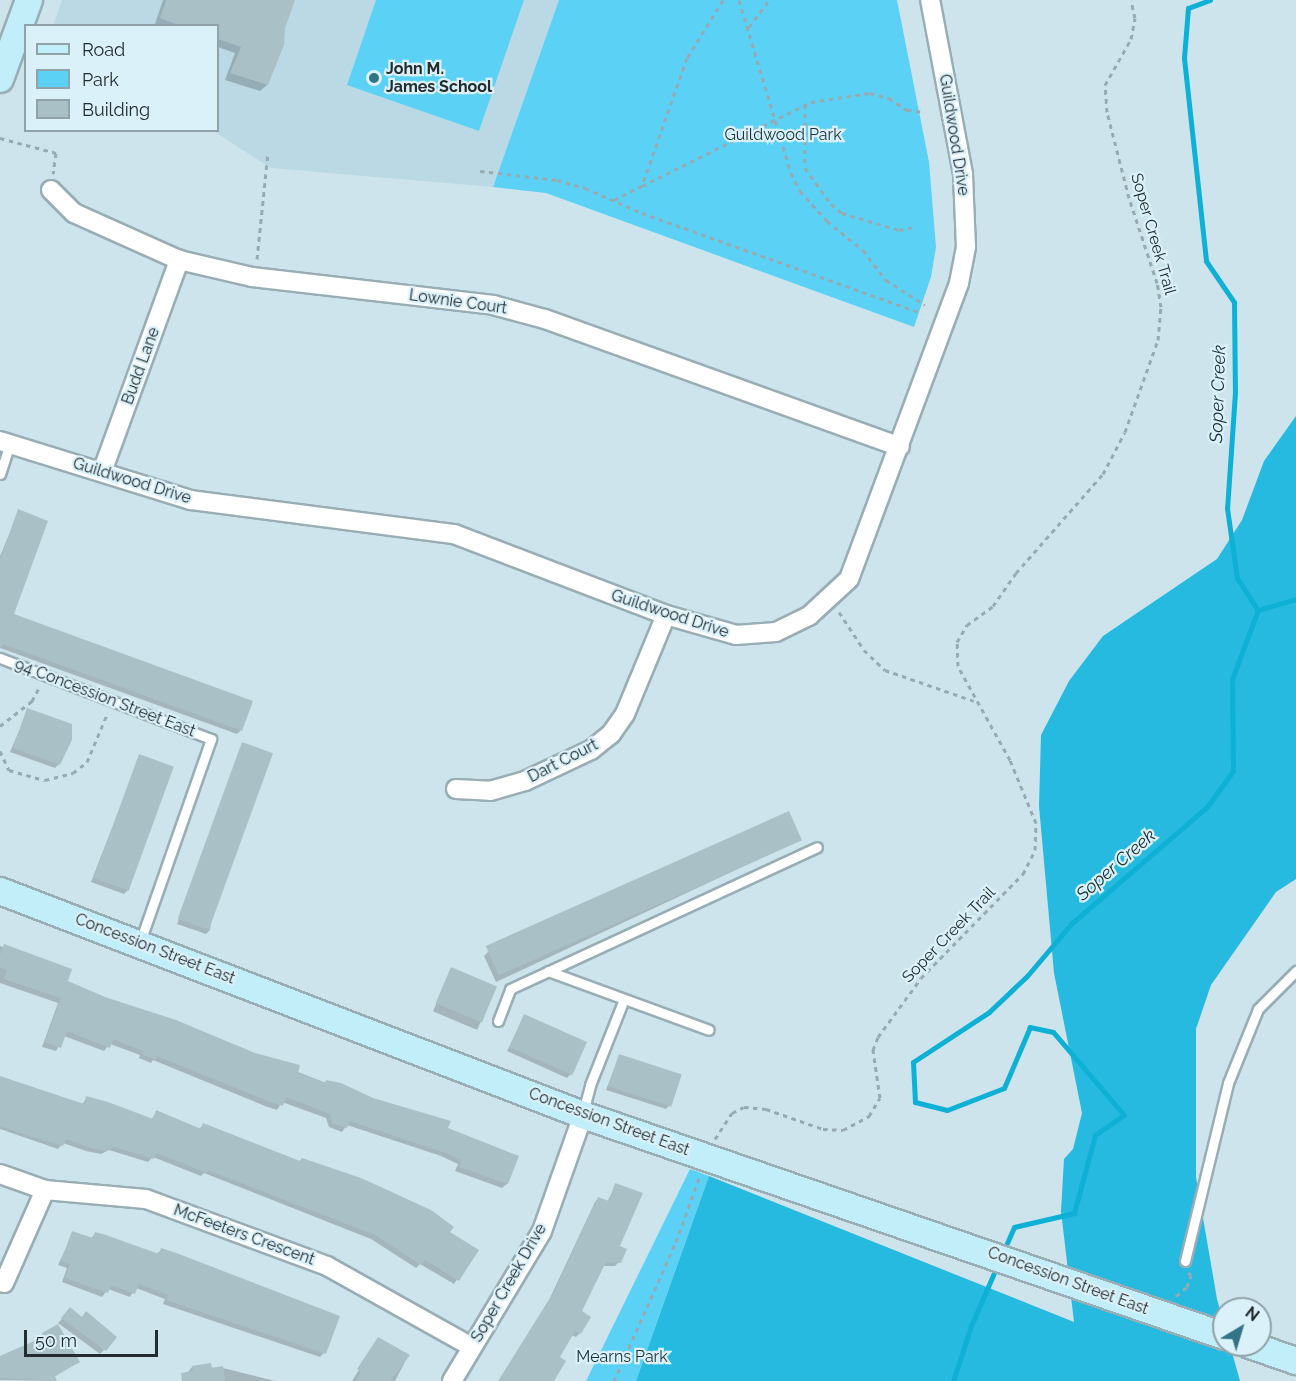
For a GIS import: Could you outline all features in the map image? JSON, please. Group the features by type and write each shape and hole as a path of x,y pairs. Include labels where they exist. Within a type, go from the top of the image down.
{"street":[{"path":"0,79 29,0"},
{"name":"Guildwood Drive","path":"5,442 190,500 454,534 666,615 736,635 776,632 830,601 849,579 952,304 966,247 963,174 930,0"},
{"name":"Lownie Court","path":"51,190 74,213 179,260 252,277 493,305 545,319 900,447"},
{"name":"Budd Lane","path":"102,472 179,260"},
{"name":"Dart Court","path":"456,789 490,791 525,781 591,750 605,740 625,714 666,615"},
{"name":"Concession Street East","path":"0,891 140,942 583,1115 970,1246 1212,1332"},
{"name":"Soper Creek Drive","path":"453,1381 542,1232 583,1115"},
{"name":"McFeeters Crescent","path":"0,1174 45,1190 146,1199 178,1210 327,1266 472,1347"},
{"path":"4,1283 45,1190"},
{"path":"1272,1353 1296,1361"}],"lane":[{"path":"0,474 5,442"},
{"name":"94 Concession Street East","path":"0,658 211,739 140,942"},
{"path":"498,1021 510,989 817,848"},
{"path":"548,971 709,1030"},
{"path":"1185,1261 1228,1083 1258,1009 1296,971"},
{"path":"583,1115 590,1085 624,999"}],"path":[{"path":"642,186 687,58 723,0"},
{"path":"739,0 749,27 791,173 812,206 863,250 900,292 925,305"},
{"path":"749,27 769,0"},
{"name":"Soper Creek Trail","path":"614,1381 676,1242 722,1124 744,1107 766,1109 823,1129 843,1130 869,1116 880,1098 873,1050 878,1037 921,978 1023,874 1035,850 1036,823 1010,760 974,701 958,666 957,642 962,632 993,606 1016,573 1102,474 1125,432 1158,340 1161,307 1157,283 1129,198 1107,112 1105,85 1131,39 1135,18 1131,0"},
{"path":"613,200 805,104 870,93 889,98 907,110 924,112"},
{"path":"805,104 806,168 831,204 843,213 899,230 914,227"},
{"path":"0,138 56,153 51,190"},
{"path":"252,277 258,259 268,153"},
{"path":"480,171 557,180 922,313"},
{"path":"830,601 864,650 885,670 974,701"},
{"path":"0,726 32,701 45,676"},
{"path":"0,751 9,770 45,780 74,773 87,762 96,746 112,702"},
{"path":"1158,1313 1187,1287 1191,1276 1185,1261"}],"shaded area":[{"name":"John M. James School","path":"62,0 559,0 493,187 271,168 215,132 219,132 219,24 54,24"},
{"path":"1296,416 1296,879 1276,892 1211,985 1196,1029 1196,1177 1217,1297 1212,1297 1212,1357 1233,1357 1240,1381 636,1381 709,1176 1074,1322 1061,1211 1064,1159 1073,1149 1082,1113 1054,973 1039,806 1041,735 1069,681 1103,636 1217,559 1242,520 1264,461"}],"green space":[{"path":"376,0 524,0 479,131 347,85"},
{"name":"Guildwood Park","path":"559,0 897,0 929,162 936,247 931,277 914,327 546,193 493,187"},
{"name":"Mearns Park","path":"690,1169 709,1176 636,1381 586,1381"}],"building":[{"path":"166,0 295,0 285,28 284,45 268,85 230,73 241,47 219,39 219,24 176,24 160,18"},
{"path":"18,509 48,521 14,614 253,701 242,731 3,644 0,648 0,560"},
{"path":"27,708 72,724 72,740 60,765 13,748"},
{"path":"242,742 273,753 209,930 178,919"},
{"path":"139,754 174,767 129,891 94,878"},
{"path":"789,811 802,840 499,975 486,946"},
{"path":"4,944 72,969 68,981 105,997 176,1020 255,1053 300,1065 298,1073 325,1083 326,1080 341,1083 373,1098 451,1121 448,1128 519,1156 508,1184 459,1167 461,1160 446,1153 350,1121 347,1128 332,1123 330,1114 286,1097 283,1106 270,1102 157,1056 156,1060 142,1054 143,1051 113,1039 110,1048 67,1031 61,1048 45,1042 61,998 4,979 7,970 0,967 0,955"},
{"path":"451,967 497,987 482,1022 436,1003"},
{"path":"524,1014 587,1042 572,1075 509,1047"},
{"path":"619,1054 682,1074 671,1107 608,1086"},
{"path":"0,1076 84,1104 86,1096 153,1119 156,1110 201,1129 203,1123 300,1161 302,1158 361,1178 431,1210 454,1227 450,1232 479,1250 459,1281 425,1260 421,1265 375,1235 208,1170 207,1173 156,1153 154,1159 114,1147 106,1151 91,1148 66,1139 63,1146 0,1126"},
{"path":"615,1183 643,1193 620,1246 627,1249 621,1263 606,1262 582,1311 591,1317 581,1334 575,1331 560,1357 566,1361 554,1381 498,1381 554,1292 598,1197 609,1201"},
{"path":"72,1231 93,1238 95,1232 159,1254 161,1248 340,1316 326,1354 166,1300 168,1295 139,1284 135,1294 111,1285 108,1293 65,1278 70,1264 61,1261"},
{"path":"70,1307 82,1317 86,1311 117,1337 106,1351 61,1318"},
{"path":"58,1324 80,1362 55,1376 57,1381 0,1378 0,1356 43,1337 42,1333"},
{"path":"378,1337 410,1355 390,1381 356,1381 361,1372 357,1369"},
{"path":"211,1363 212,1368 223,1366 225,1381 182,1381 181,1373 193,1371 192,1366"}],"waterway":[{"name":"Soper Creek","path":"1210,0 1188,8 1184,58 1206,261 1234,302 1235,392 1227,508 1237,578 1258,610"},
{"path":"1258,610 1296,599"},
{"name":"Soper Creek","path":"1003,1252 1014,1227 1074,1213 1095,1135 1124,1115 1053,1032 1030,1027 1004,1088 947,1110 915,1102 913,1062 989,1012 1027,976 1072,923 1207,807 1233,771 1232,679 1258,610"},
{"name":"Soper Creek","path":"953,1381 971,1326 997,1266"}],"place":[{"name":"John M. James School","path":"374,78"}]}
